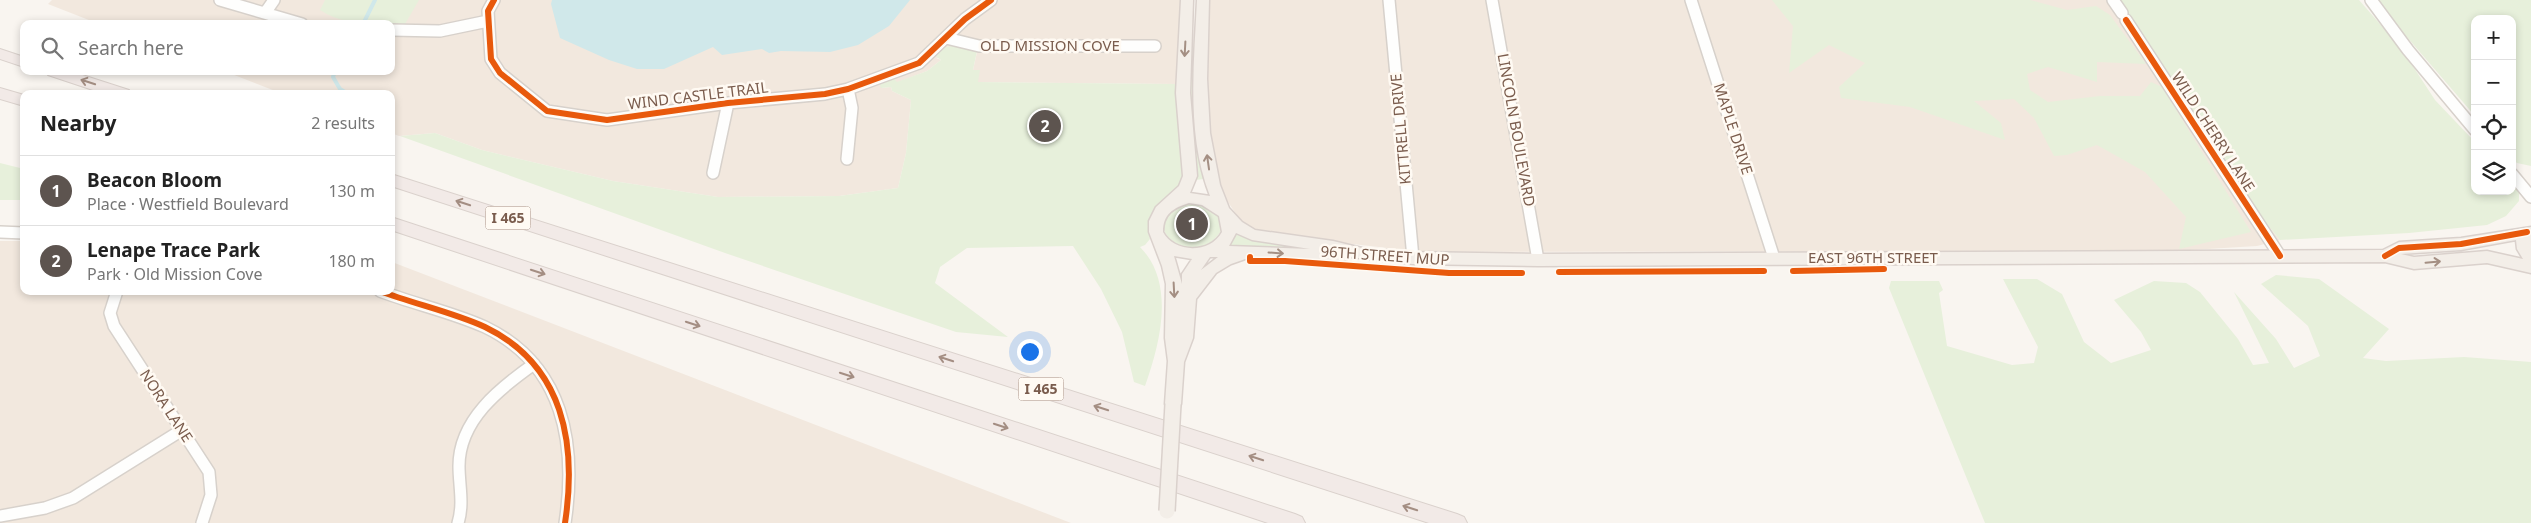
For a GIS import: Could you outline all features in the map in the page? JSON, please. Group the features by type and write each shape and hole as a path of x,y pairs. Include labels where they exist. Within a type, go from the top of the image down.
{"highway":[{"path":"0,54 20,61"},
{"path":"65,75 111,90"},
{"path":"0,93 20,100"},
{"name":"I 465","path":"395,181 1457,523"},
{"path":"395,225 1295,523"}],"main road":[{"path":"1166,517 1176,362 1173,338 1174,284 1162,243 1155,232 1155,221 1162,210 1185,189 1190,176 1183,93 1187,0"},
{"path":"1176,362 1185,338 1190,274 1207,251 1223,242 1231,226 1212,186 1208,169 1201,104 1203,0"},
{"path":"1169,204 1184,199 1200,198 1210,200 1225,211"},
{"name":"EAST 96TH STREET","path":"1225,211 1237,226 1252,235 1333,247 1362,254 1413,258 1538,260 2385,256 2414,263 2492,257 2531,267"},
{"path":"2529,232 2522,239 2522,245 2531,259"},
{"name":"EAST 96TH STREET","path":"2385,256 2399,248 2461,244 2529,232"},
{"path":"1162,243 1181,253 1207,251"},
{"name":"EAST 96TH STREET","path":"1207,251 1254,251 1333,257 1362,254"},
{"path":"1187,301 1197,282 1209,270 1236,255 1254,251"}],"street":[{"path":"220,0 289,20"},
{"path":"265,13 274,0"},
{"name":"WIND CASTLE TRAIL","path":"494,0 488,11 491,59 500,73 546,111 607,120 728,103 825,94 848,89 919,63 965,19 991,0"},
{"name":"KITTRELL DRIVE","path":"1390,0 1413,258"},
{"name":"LINCOLN BOULEVARD","path":"1492,0 1538,260"},
{"name":"MAPLE DRIVE","path":"1691,0 1774,258"},
{"name":"WILD CHERRY LANE","path":"2113,0 2280,256"},
{"path":"2371,0 2408,50 2471,125"},
{"path":"395,30 440,30 488,21"},
{"name":"OLD MISSION COVE","path":"946,38 982,46 1155,46"},
{"path":"848,89 852,108 848,159"},
{"path":"713,173 728,103"},
{"path":"2516,179 2529,194 2531,207"},
{"path":"0,232 20,232"},
{"name":"NORA LANE","path":"115,295 111,305 111,320 210,476 210,500 202,523"},
{"path":"391,295 486,328 507,340 534,364 548,383 563,412 571,452 570,498 565,523"},
{"path":"458,523 462,505 459,462 463,443 472,423 496,394 534,364"},
{"path":"0,516 45,508 73,498 182,430"}],"shaded area":[{"path":"52,0 1181,0 1177,84 978,82 973,70 977,52 975,50 936,58 941,60 927,71 896,83 893,78 881,88 891,87 892,91 911,100 906,153 898,188 839,196 718,197 613,181 482,150 435,133 399,136 395,134 395,90 273,90 234,75 395,75 395,20 89,20 48,4"},
{"path":"1208,0 2120,0 2262,218 2280,240 2257,246 2174,251 1422,252 1265,234 1249,230 1240,220 1220,190 1214,168 1207,101"},
{"path":"0,241 20,241 20,295 395,295 395,263 1071,523 0,523"}],"green space":[{"path":"325,0 419,0 405,24 395,24 395,20 343,20 320,10"},
{"path":"1772,0 2030,0 2067,10 2096,6 2110,15 2146,64 2097,62 2097,82 2048,67 2027,74 2030,90 2048,102 2100,96 2140,96 2151,82 2162,87 2251,232 2179,249 2186,217 2145,172 2097,145 2067,155 2054,156 2034,118 2014,99 1974,101 2001,123 2005,140 1910,107 1841,98 1839,87 1865,63 1829,45 1789,73 1793,26"},
{"path":"2120,0 2359,0 2401,48 2435,100 2471,138 2471,195 2516,195 2516,186 2519,189 2519,201 2506,216 2487,225 2409,233 2280,240 2262,218"},
{"path":"2375,0 2531,0 2531,166 2516,162 2516,15 2471,15 2471,111"},
{"path":"1192,28 1204,179 1195,180 1188,105"},
{"path":"953,46 977,51 973,70 980,70 978,82 1177,84 1185,174 1184,181 1170,198 1152,213 1148,228 1150,239 1145,245 1140,247 1151,262 1158,278 1162,314 1156,352 1145,386 1134,382 1122,332 1101,289 1073,246 967,248 940,267 935,283 1008,337 956,332 725,253 400,136 435,133 482,150 613,181 718,197 839,196 898,188 906,153 911,100 892,91 891,87 881,88 879,83 893,78 897,82 927,71 941,60 935,56 945,47"},
{"path":"0,163 20,168 20,200 0,200"},
{"path":"1189,204 1202,205 1213,210 1220,218 1221,224 1221,231 1209,243 1195,248 1182,246 1171,240 1164,231 1164,220 1171,211"},
{"path":"1235,232 1332,250 1229,246"},
{"path":"2276,275 2319,279 2389,329 2363,358 2386,361 2464,357 2531,362 2531,523 1985,523 1889,288 1891,281 1939,281 1943,290 1939,293 1947,346 2012,365 2034,363 2038,347 2003,279 2037,279 2062,294 2084,342 2111,363 2151,350 2141,332 2114,300 2154,281 2186,283 2200,292 2238,339 2253,365 2269,363 2234,292 2276,339 2294,368 2320,356 2308,326 2261,284"}],"water":[{"path":"552,0 910,0 889,26 858,45 830,52 781,51 769,53 762,49 722,55 713,47 664,69 637,69 609,60 560,38 551,4"}],"waterway":[{"path":"365,20 375,0"},
{"path":"334,75 333,77 342,90"}],"cycle path":[{"path":"494,0 488,11 491,59 500,73 547,111 607,120 728,103 825,94 848,89 919,63 965,19 991,0"},
{"path":"2126,20 2280,256"},
{"path":"2385,256 2399,248 2461,244 2527,232"},
{"name":"96TH STREET MUP","path":"1250,257 1250,261 1285,261 1449,273 1522,273"},
{"path":"1793,271 1884,269"},
{"path":"1559,272 1764,271"},
{"path":"391,295 484,327 514,346 534,366 550,388 561,412 568,438 570,465 569,494 565,523"}],"place":[{"name":"Lenape Trace Park","path":"1045,126"},
{"name":"Beacon Bloom","path":"1192,224"}]}
